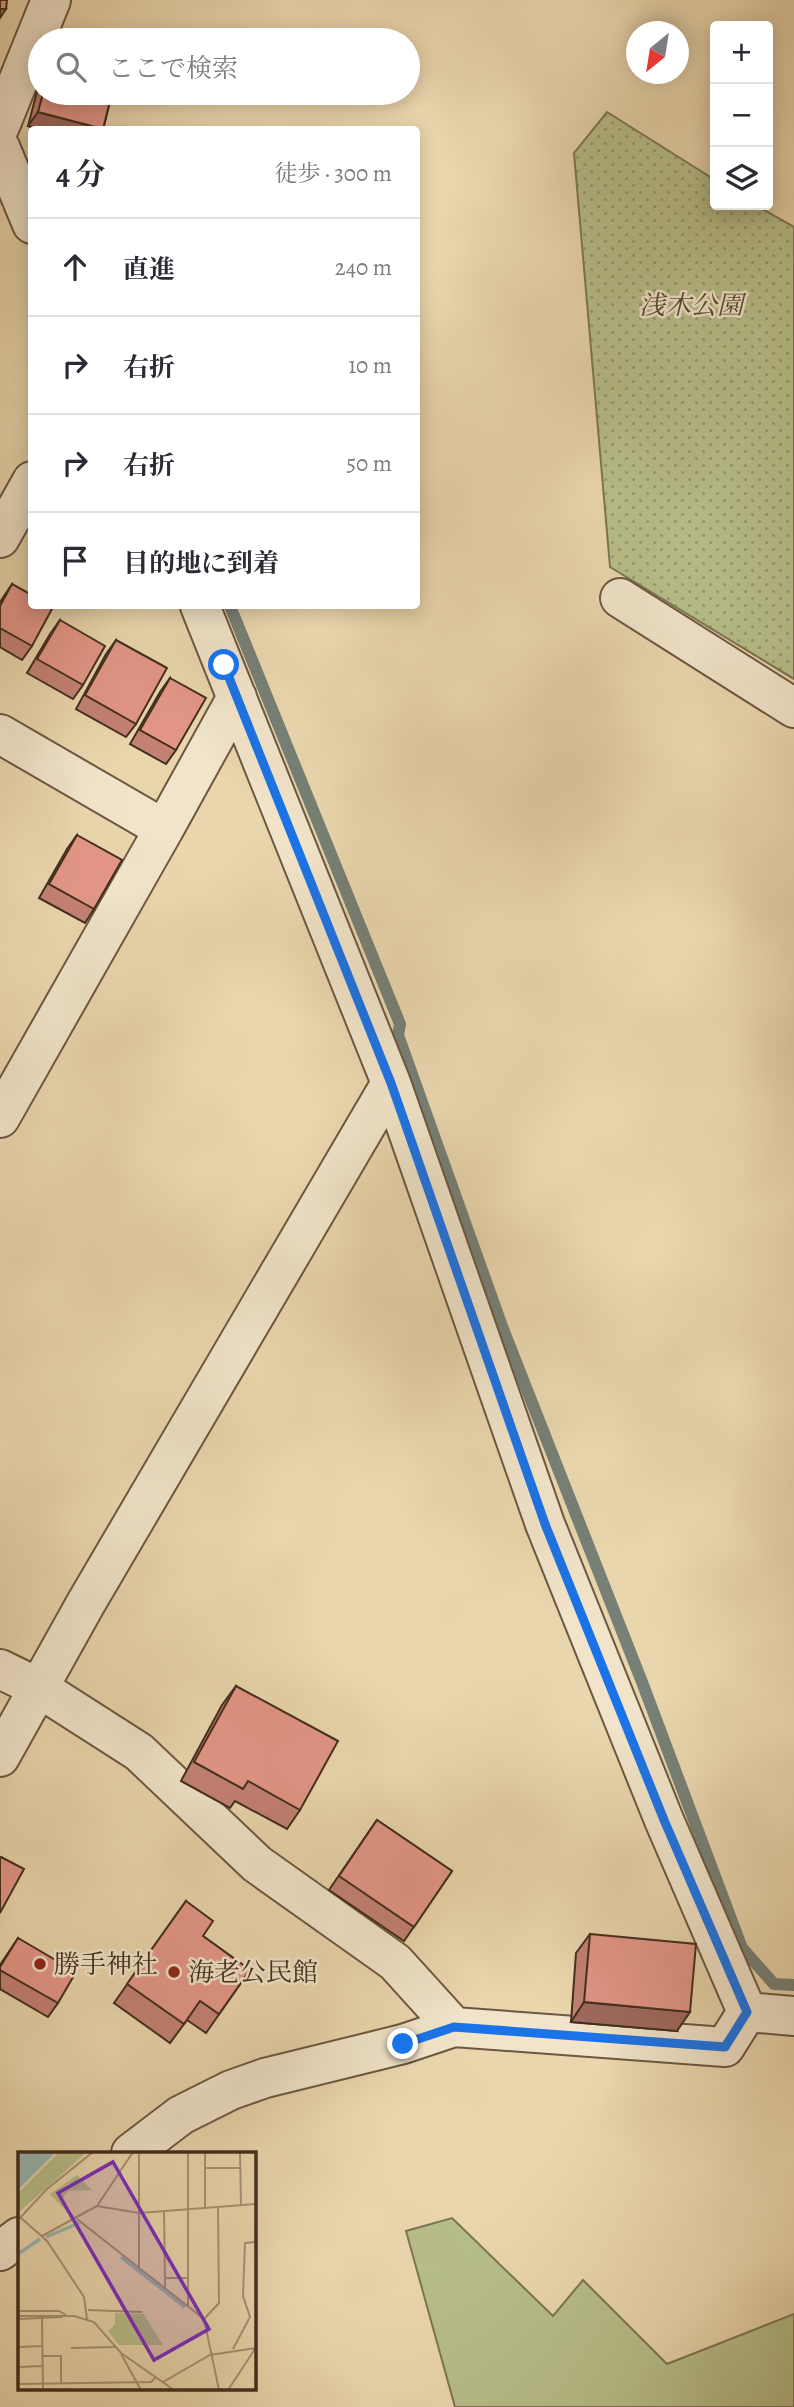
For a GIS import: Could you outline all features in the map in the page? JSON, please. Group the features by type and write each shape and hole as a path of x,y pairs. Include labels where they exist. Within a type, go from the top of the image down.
{"street":[{"path":"40,28 51,0"},
{"path":"0,126 28,57"},
{"path":"0,147 28,214"},
{"path":"0,538 28,488"},
{"path":"620,598 794,708"},
{"path":"201,609 391,1083 545,1524 664,1820 747,2012"},
{"path":"0,1118 237,697"},
{"path":"0,734 164,828"},
{"path":"0,1757 86,1603 391,1083"},
{"path":"0,1668 39,1688 139,1752 257,1864 395,1962 454,2027"},
{"path":"747,2012 794,2016"},
{"path":"132,2152 181,2115 231,2090 265,2078 403,2044 454,2027 725,2047 747,2012"},
{"path":"0,2251 18,2238"}],"green space":[{"name":"浅木公園","path":"607,112 710,177 710,210 764,210 794,227 794,679 610,567 574,153"},
{"path":"452,2218 553,2316 583,2280 667,2364 794,2314 794,2407 455,2407 406,2231"}],"building":[{"path":"0,0 7,0 6,9 0,9"},
{"path":"40,105 109,105 104,126 92,126 38,112"},
{"path":"12,584 28,593 28,609 52,609 32,646 0,628 0,606"},
{"path":"60,620 105,646 83,685 37,659"},
{"path":"116,640 167,668 136,724 85,695"},
{"path":"170,678 206,698 176,750 140,730"},
{"path":"77,835 122,860 94,909 49,884"},
{"path":"236,1686 338,1741 300,1810 248,1781 243,1789 194,1762"},
{"path":"377,1820 452,1871 414,1927 339,1876"},
{"path":"0,1858 24,1869 0,1913"},
{"name":"海老公民館","path":"186,1901 213,1921 203,1936 250,1970 219,2014 200,2001 184,2024 127,1984"},
{"path":"590,1934 696,1944 690,2012 584,2002"},
{"path":"18,1938 76,1972 58,2003 0,1970"}],"waterway":[{"path":"231,609 400,1024 398,1035 503,1329 642,1682 742,1948 774,1984 794,1985"}],"place":[{"name":"勝手神社","path":"40,1964"},
{"name":"海老公民館","path":"174,1972"}],"route":[{"path":"224,665 391,1083 545,1524 664,1820 747,2012 725,2047 454,2027 403,2044"}]}
